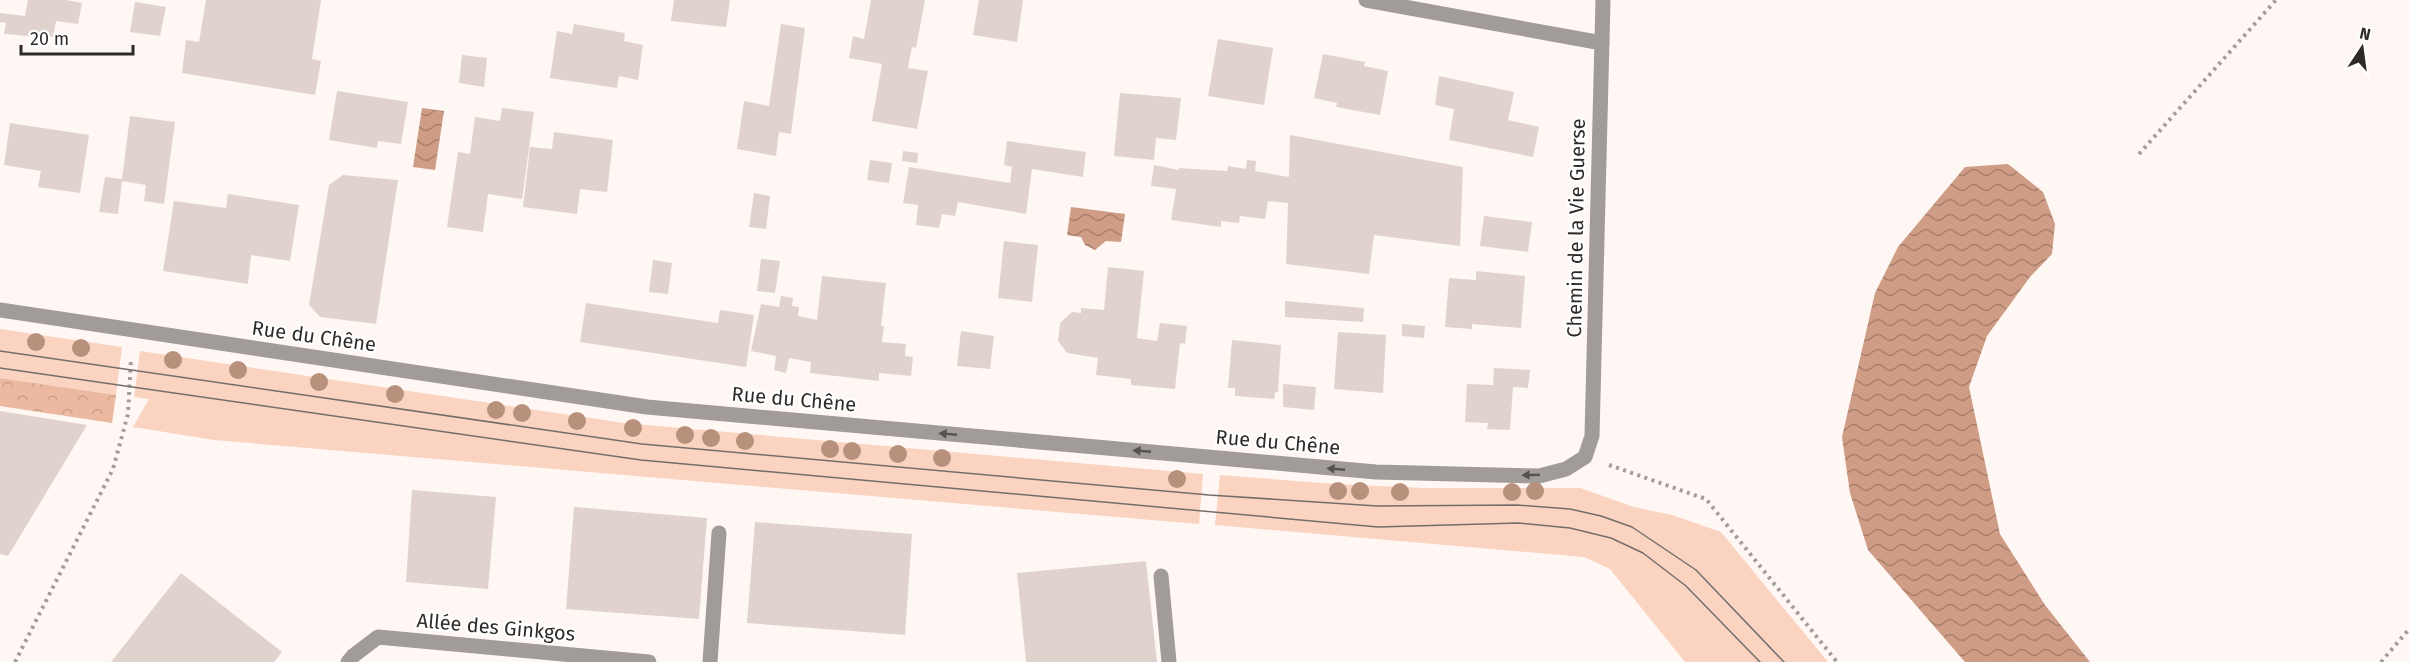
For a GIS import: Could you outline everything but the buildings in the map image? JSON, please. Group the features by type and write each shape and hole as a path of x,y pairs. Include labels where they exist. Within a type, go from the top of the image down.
{"street":[{"path":"1366,0 1602,43"},
{"name":"Chemin de la Vie Guerse","path":"1586,457 1592,436 1603,0"},
{"name":"Rue du Chêne","path":"0,310 647,407 1376,472 1539,476 1566,469 1586,457"},
{"path":"710,662 719,533"},
{"path":"1161,576 1169,662"},
{"name":"Allée des Ginkgos","path":"348,662 352,656 378,637 649,662"}],"path":[{"path":"2139,154 2276,0"},
{"path":"15,662 113,469 128,414 129,370 135,330"},
{"path":"1586,457 1706,499 1837,662"},
{"path":"2381,662 2410,628"}],"shaded area":[{"path":"0,329 122,347 116,395 0,378"},
{"path":"140,351 624,423 1203,474 1199,524 214,440 133,427 149,399 134,397"},
{"path":"1220,475 1424,488 1580,488 1634,507 1672,515 1721,532 1828,662 1685,662 1610,569 1584,557 1215,525"}],"green space":[{"path":"0,378 116,395 112,423 0,406"}],"water":[{"path":"422,108 444,111 435,170 413,167"},
{"path":"2008,164 2043,192 2055,224 2052,254 2030,277 1987,336 1969,387 2000,534 2045,605 2090,662 1965,662 1868,550 1850,493 1842,437 1875,293 1898,247 1965,167"},
{"path":"1071,207 1125,214 1121,242 1106,241 1095,250 1085,245 1081,237 1067,235"}],"tram line":[{"path":"0,351 642,444 1209,495 1377,506 1517,505 1570,509 1601,516 1632,527 1696,570 1784,662"},
{"path":"0,368 641,460 1378,527 1518,523 1570,528 1611,538 1643,553 1686,586 1760,662"}]}
